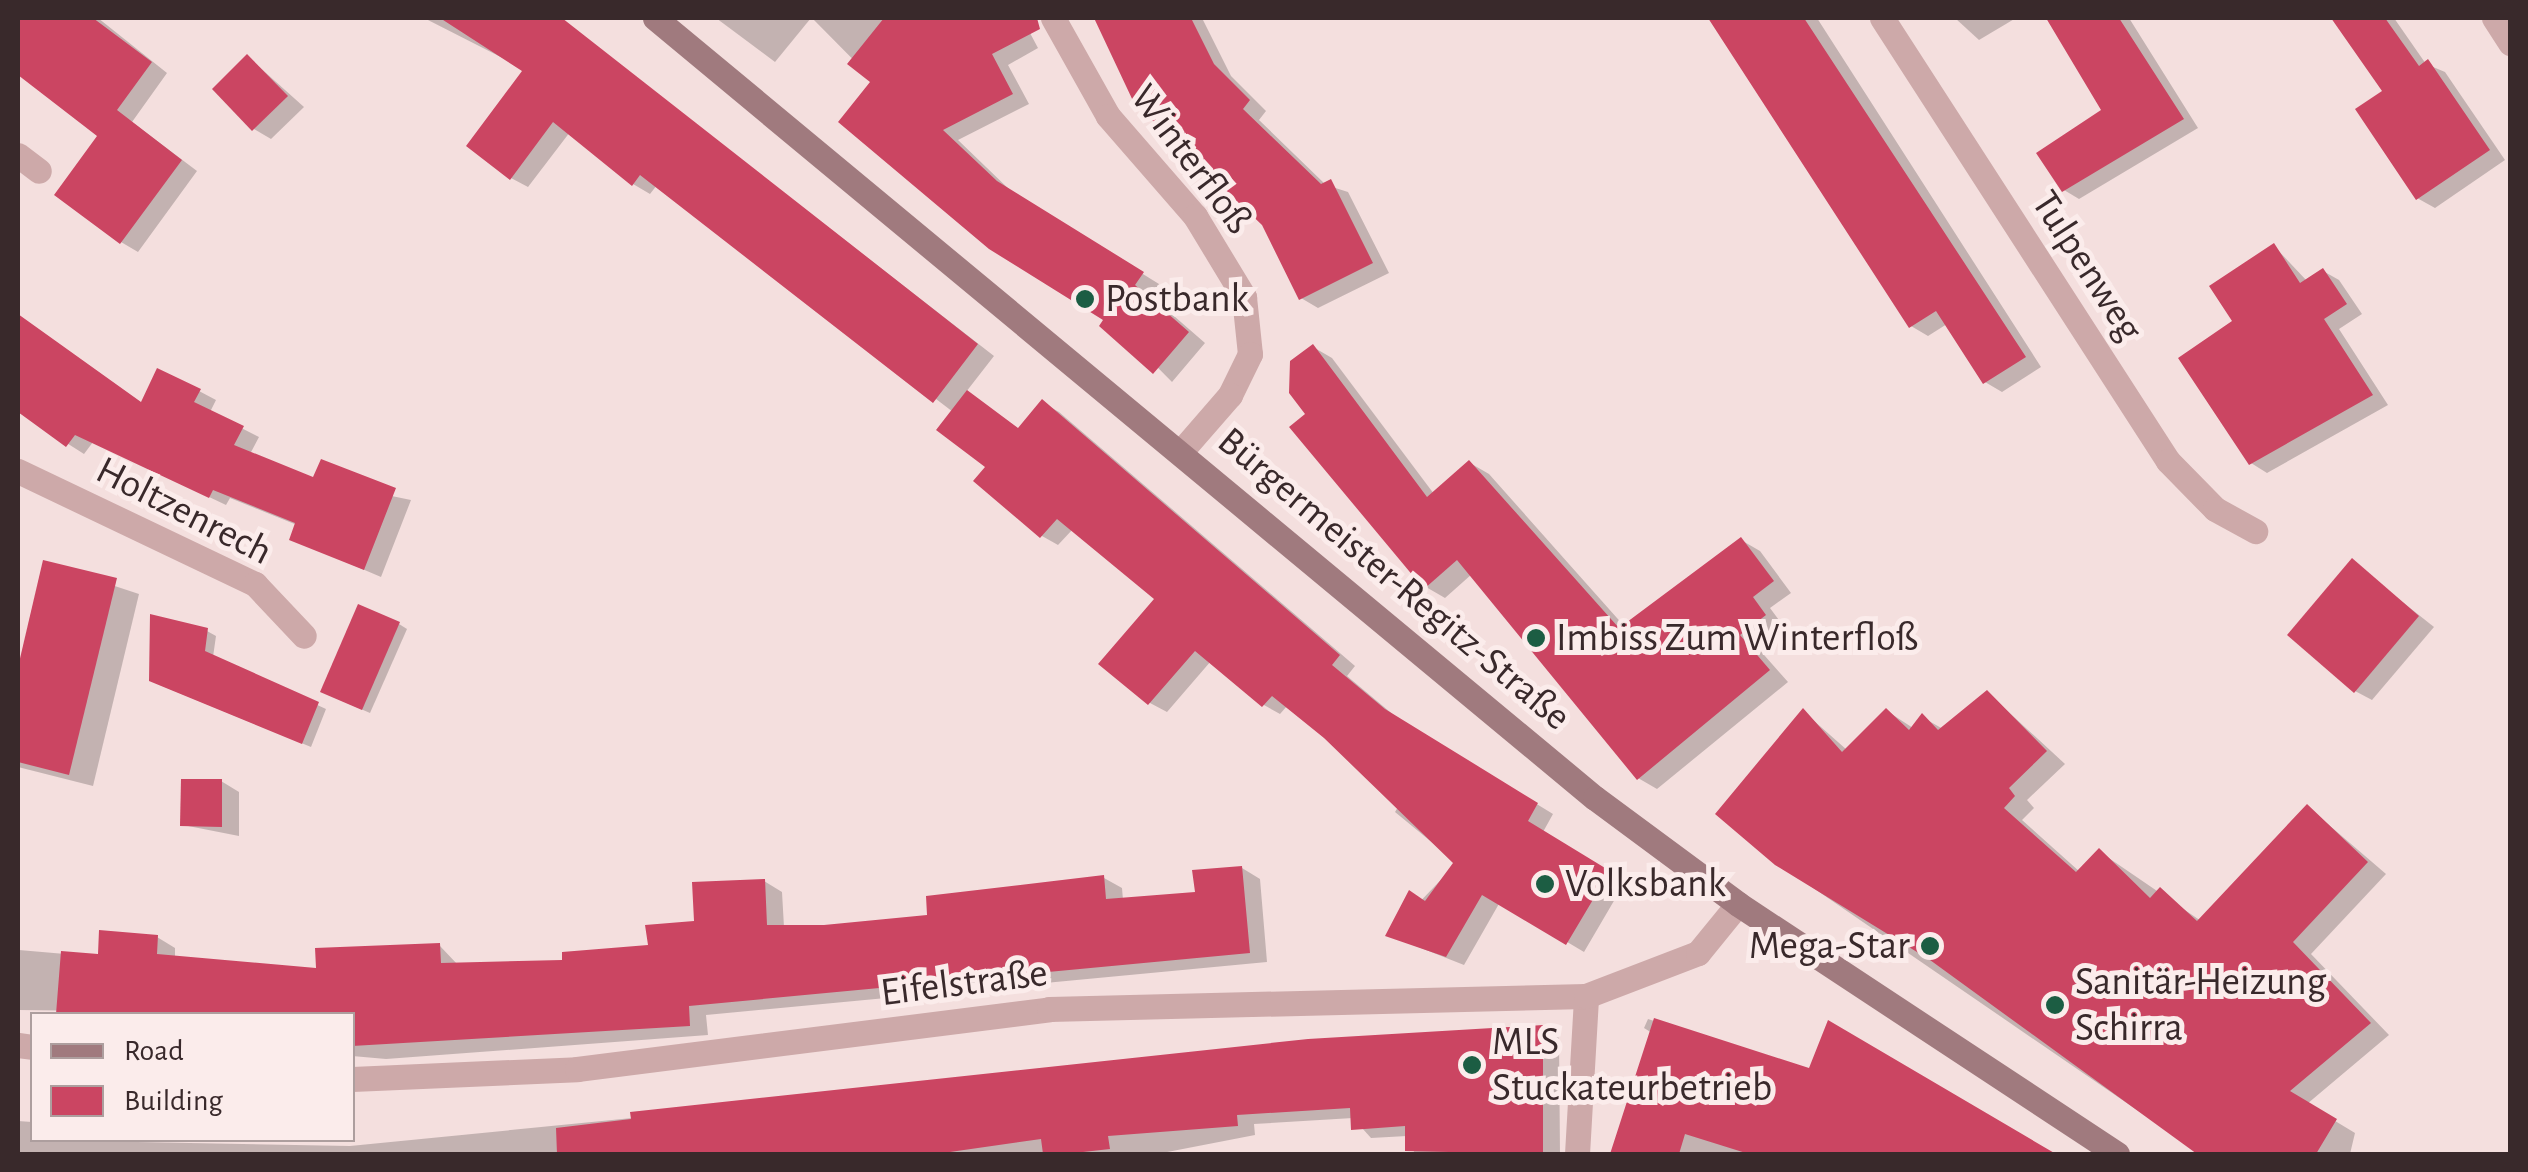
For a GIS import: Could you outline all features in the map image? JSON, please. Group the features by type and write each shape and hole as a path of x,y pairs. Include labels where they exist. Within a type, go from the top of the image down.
{"street":[{"name":"Bürgermeister-Regitz-Straße","path":"656,18 1182,449 1580,786 1738,904 2117,1154"},
{"name":"Winterfloß","path":"1053,18 1108,116 1195,216 1244,297 1250,354 1230,395 1182,449"},
{"name":"Tulpenweg","path":"1882,18 2168,461 2216,508 2255,530"},
{"path":"2494,18 2510,43"},
{"path":"18,155 40,170"},
{"name":"Holtzenrech","path":"18,471 255,584 304,636"},
{"name":"Eifelstraße","path":"355,1078 577,1068 1050,1009 1586,996 1698,953 1738,904"},
{"path":"1577,1154 1586,996"}],"building":[{"path":"18,18 93,18 152,62 117,110 182,160 120,244 54,195 97,136 18,75"},
{"path":"440,18 562,18 978,344 933,403 640,175 632,186 553,122 510,180 466,146 522,71"},
{"path":"884,18 1037,18 1040,29 992,54 1013,94 943,130 997,181 1144,272 1135,285 1189,332 1153,374 1099,326 1103,320 989,249 838,122 870,82 847,64"},
{"path":"1094,18 1191,18 1214,64 1250,100 1243,109 1321,184 1331,179 1373,263 1299,300 1262,225 1134,103"},
{"path":"1708,18 1804,18 2026,357 1983,384 1936,311 1909,328"},
{"path":"2046,18 2119,18 2184,119 2062,192 2036,153 2101,110"},
{"path":"2331,18 2385,18 2419,66 2428,59 2490,150 2416,200 2355,109 2382,91"},
{"path":"247,54 288,96 252,131 212,89"},
{"path":"2274,243 2300,283 2323,268 2347,304 2324,319 2373,395 2249,465 2178,358 2232,321 2209,286"},
{"path":"18,314 141,402 157,368 201,389 194,402 244,426 234,445 313,477 321,459 396,488 364,570 289,540 295,523 213,490 209,498 75,435 66,447 18,412"},
{"path":"1313,344 1427,497 1469,460 1619,628 1741,537 1774,581 1753,597 1766,615 1740,635 1770,670 1637,780 1457,560 1424,589 1289,427 1305,414 1289,393 1290,361"},
{"path":"967,390 1018,428 1042,399 1340,655 1332,665 1385,709 1538,803 1528,821 1610,871 1566,945 1482,895 1446,957 1385,936 1409,890 1425,901 1453,863 1324,738 1272,696 1262,707 1195,651 1148,705 1098,664 1154,599 1057,519 1040,538 973,481 985,467 936,430"},
{"path":"2352,558 2419,616 2354,693 2287,635"},
{"path":"43,560 117,578 69,775 18,762 18,667"},
{"path":"358,604 400,622 362,710 320,692"},
{"path":"150,614 208,628 205,651 319,702 302,744 149,681"},
{"path":"1987,690 2047,751 2009,788 2015,796 2004,808 2076,872 2099,848 2150,898 2160,887 2197,921 2307,804 2368,862 2293,942 2371,1023 2290,1091 2337,1119 2316,1154 2197,1154 1930,960 1775,865 1715,814 1803,708 1842,752 1886,708 1909,730 1922,713 1938,730"},
{"path":"181,779 222,779 222,827 180,826"},
{"path":"1242,866 1250,953 689,1006 690,1026 355,1046 355,1012 56,1012 61,951 98,954 99,930 158,935 157,954 316,968 315,948 440,943 441,963 562,960 562,952 648,945 645,925 694,921 692,882 765,879 767,925 824,925 927,915 926,896 1104,875 1106,899 1195,892 1192,870"},
{"path":"1654,1018 1809,1068 1828,1020 2056,1154 1749,1154 1685,1134 1679,1154 1610,1154"},
{"path":"1543,1025 1543,1154 1405,1151 1405,1126 1351,1130 1350,1108 1237,1115 1238,1126 1108,1136 1110,1149 1065,1154 1043,1154 1041,1139 936,1154 557,1154 556,1128 631,1119 630,1112 1308,1039"}],"place":[{"name":"Postbank","path":"1085,299"},
{"name":"Imbiss Zum Winterfloß","path":"1536,638"},
{"name":"Volksbank","path":"1545,884"},
{"name":"Mega-Star","path":"1930,946"},
{"name":"Sanitär-Heizung Schirra","path":"2055,1005"},
{"name":"MLS Stuckateurbetrieb","path":"1472,1065"}]}
